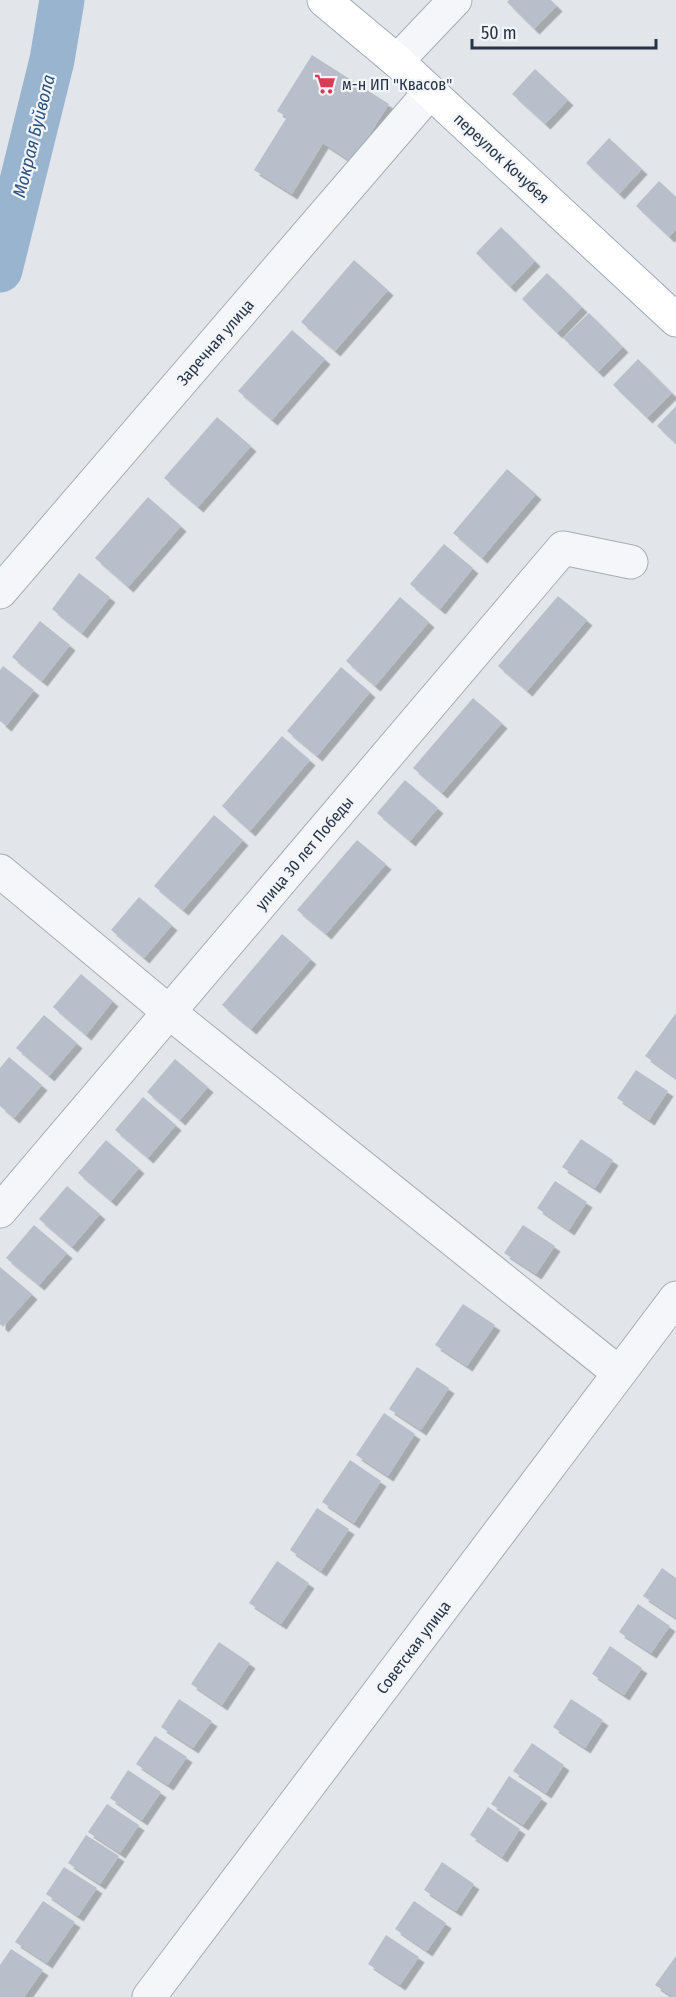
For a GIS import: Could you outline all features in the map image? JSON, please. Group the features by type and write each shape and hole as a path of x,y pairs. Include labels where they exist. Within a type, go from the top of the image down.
{"main road":[{"name":"переулок Кочубея","path":"324,0 397,61 676,320"}],"street":[{"path":"397,61 455,0"},
{"name":"Заречная улица","path":"0,592 430,92"},
{"name":"улица 30 лет Победы","path":"0,1211 563,548 630,562"},
{"path":"0,871 169,1012 619,1373"},
{"name":"Советская улица","path":"149,1997 676,1298"}],"building":[{"path":"509,0 551,0 557,6 534,29 507,2"},
{"path":"312,55 389,104 352,162 323,143 292,194 254,170 287,117 277,111"},
{"path":"535,69 568,100 545,124 512,94"},
{"path":"609,138 642,169 619,194 586,163"},
{"path":"659,181 676,197 676,229 669,237 636,206"},
{"path":"501,227 535,261 510,287 476,253"},
{"path":"354,260 388,290 335,351 301,322"},
{"path":"547,273 582,307 557,333 522,299"},
{"path":"589,313 623,347 598,372 563,338"},
{"path":"292,330 325,359 272,420 238,391"},
{"path":"638,359 672,393 647,418 613,385"},
{"path":"676,406 676,444 657,426"},
{"path":"217,417 251,446 198,507 164,478"},
{"path":"507,469 536,494 482,558 453,533"},
{"path":"148,497 181,526 128,587 95,558"},
{"path":"444,544 473,568 440,609 410,584"},
{"path":"79,573 110,597 82,633 52,609"},
{"path":"558,596 587,620 527,691 498,666"},
{"path":"400,597 429,622 375,686 346,661"},
{"path":"40,621 70,645 42,681 12,657"},
{"path":"3,666 34,690 6,726 0,721 0,670"},
{"path":"341,667 370,692 317,756 287,731"},
{"path":"473,698 502,723 442,793 413,768"},
{"path":"282,736 310,760 250,831 222,806"},
{"path":"405,780 438,808 410,841 377,813"},
{"path":"214,815 243,840 183,910 154,886"},
{"path":"357,840 386,864 326,934 297,910"},
{"path":"139,897 172,925 144,958 111,930"},
{"path":"282,934 311,959 251,1029 222,1005"},
{"path":"81,974 113,1001 86,1035 53,1007"},
{"path":"676,1013 676,1078 645,1056"},
{"path":"44,1015 77,1043 49,1076 16,1048"},
{"path":"9,1057 42,1085 14,1118 0,1106 0,1068"},
{"path":"175,1059 208,1087 180,1120 147,1092"},
{"path":"636,1070 668,1091 649,1120 617,1098"},
{"path":"143,1097 176,1125 148,1158 115,1130"},
{"path":"581,1139 613,1160 595,1188 562,1167"},
{"path":"106,1140 139,1168 111,1201 78,1173"},
{"path":"555,1181 587,1202 569,1230 537,1208"},
{"path":"67,1186 100,1214 72,1247 39,1219"},
{"path":"34,1225 67,1253 39,1285 6,1258"},
{"path":"523,1225 555,1246 536,1274 504,1253"},
{"path":"0,1267 32,1294 3,1327 0,1324"},
{"path":"463,1304 495,1325 467,1366 435,1345"},
{"path":"417,1367 449,1388 421,1430 389,1409"},
{"path":"384,1413 415,1434 388,1476 356,1455"},
{"path":"350,1460 381,1481 354,1523 322,1502"},
{"path":"317,1508 349,1529 321,1571 290,1550"},
{"path":"277,1561 309,1583 281,1624 249,1603"},
{"path":"662,1568 676,1578 676,1618 643,1596"},
{"path":"638,1604 670,1626 651,1653 619,1632"},
{"path":"219,1642 250,1663 222,1705 191,1684"},
{"path":"610,1646 642,1668 624,1695 592,1674"},
{"path":"179,1699 212,1721 193,1748 161,1727"},
{"path":"571,1699 603,1720 585,1748 553,1727"},
{"path":"155,1736 187,1757 168,1785 136,1764"},
{"path":"532,1743 564,1765 546,1793 513,1771"},
{"path":"128,1770 161,1792 142,1820 110,1798"},
{"path":"509,1776 542,1798 523,1825 491,1804"},
{"path":"107,1804 139,1825 120,1853 88,1832"},
{"path":"488,1807 520,1829 502,1857 470,1835"},
{"path":"86,1835 119,1856 100,1884 68,1863"},
{"path":"442,1862 474,1884 456,1911 424,1890"},
{"path":"64,1867 97,1888 78,1916 46,1894"},
{"path":"43,1901 75,1922 47,1963 15,1942"},
{"path":"414,1901 446,1923 427,1951 395,1929"},
{"path":"386,1935 419,1957 400,1985 368,1964"},
{"path":"11,1949 43,1970 24,1997 0,1997 0,1965"},
{"path":"676,1956 676,1997 673,1997 655,1985"}],"waterway":[{"name":"Мокрая Буйвола","path":"0,270 52,60 62,0"}],"place":[{"name":"м-н ИП \"Квасов\"","path":"325,84"}]}
